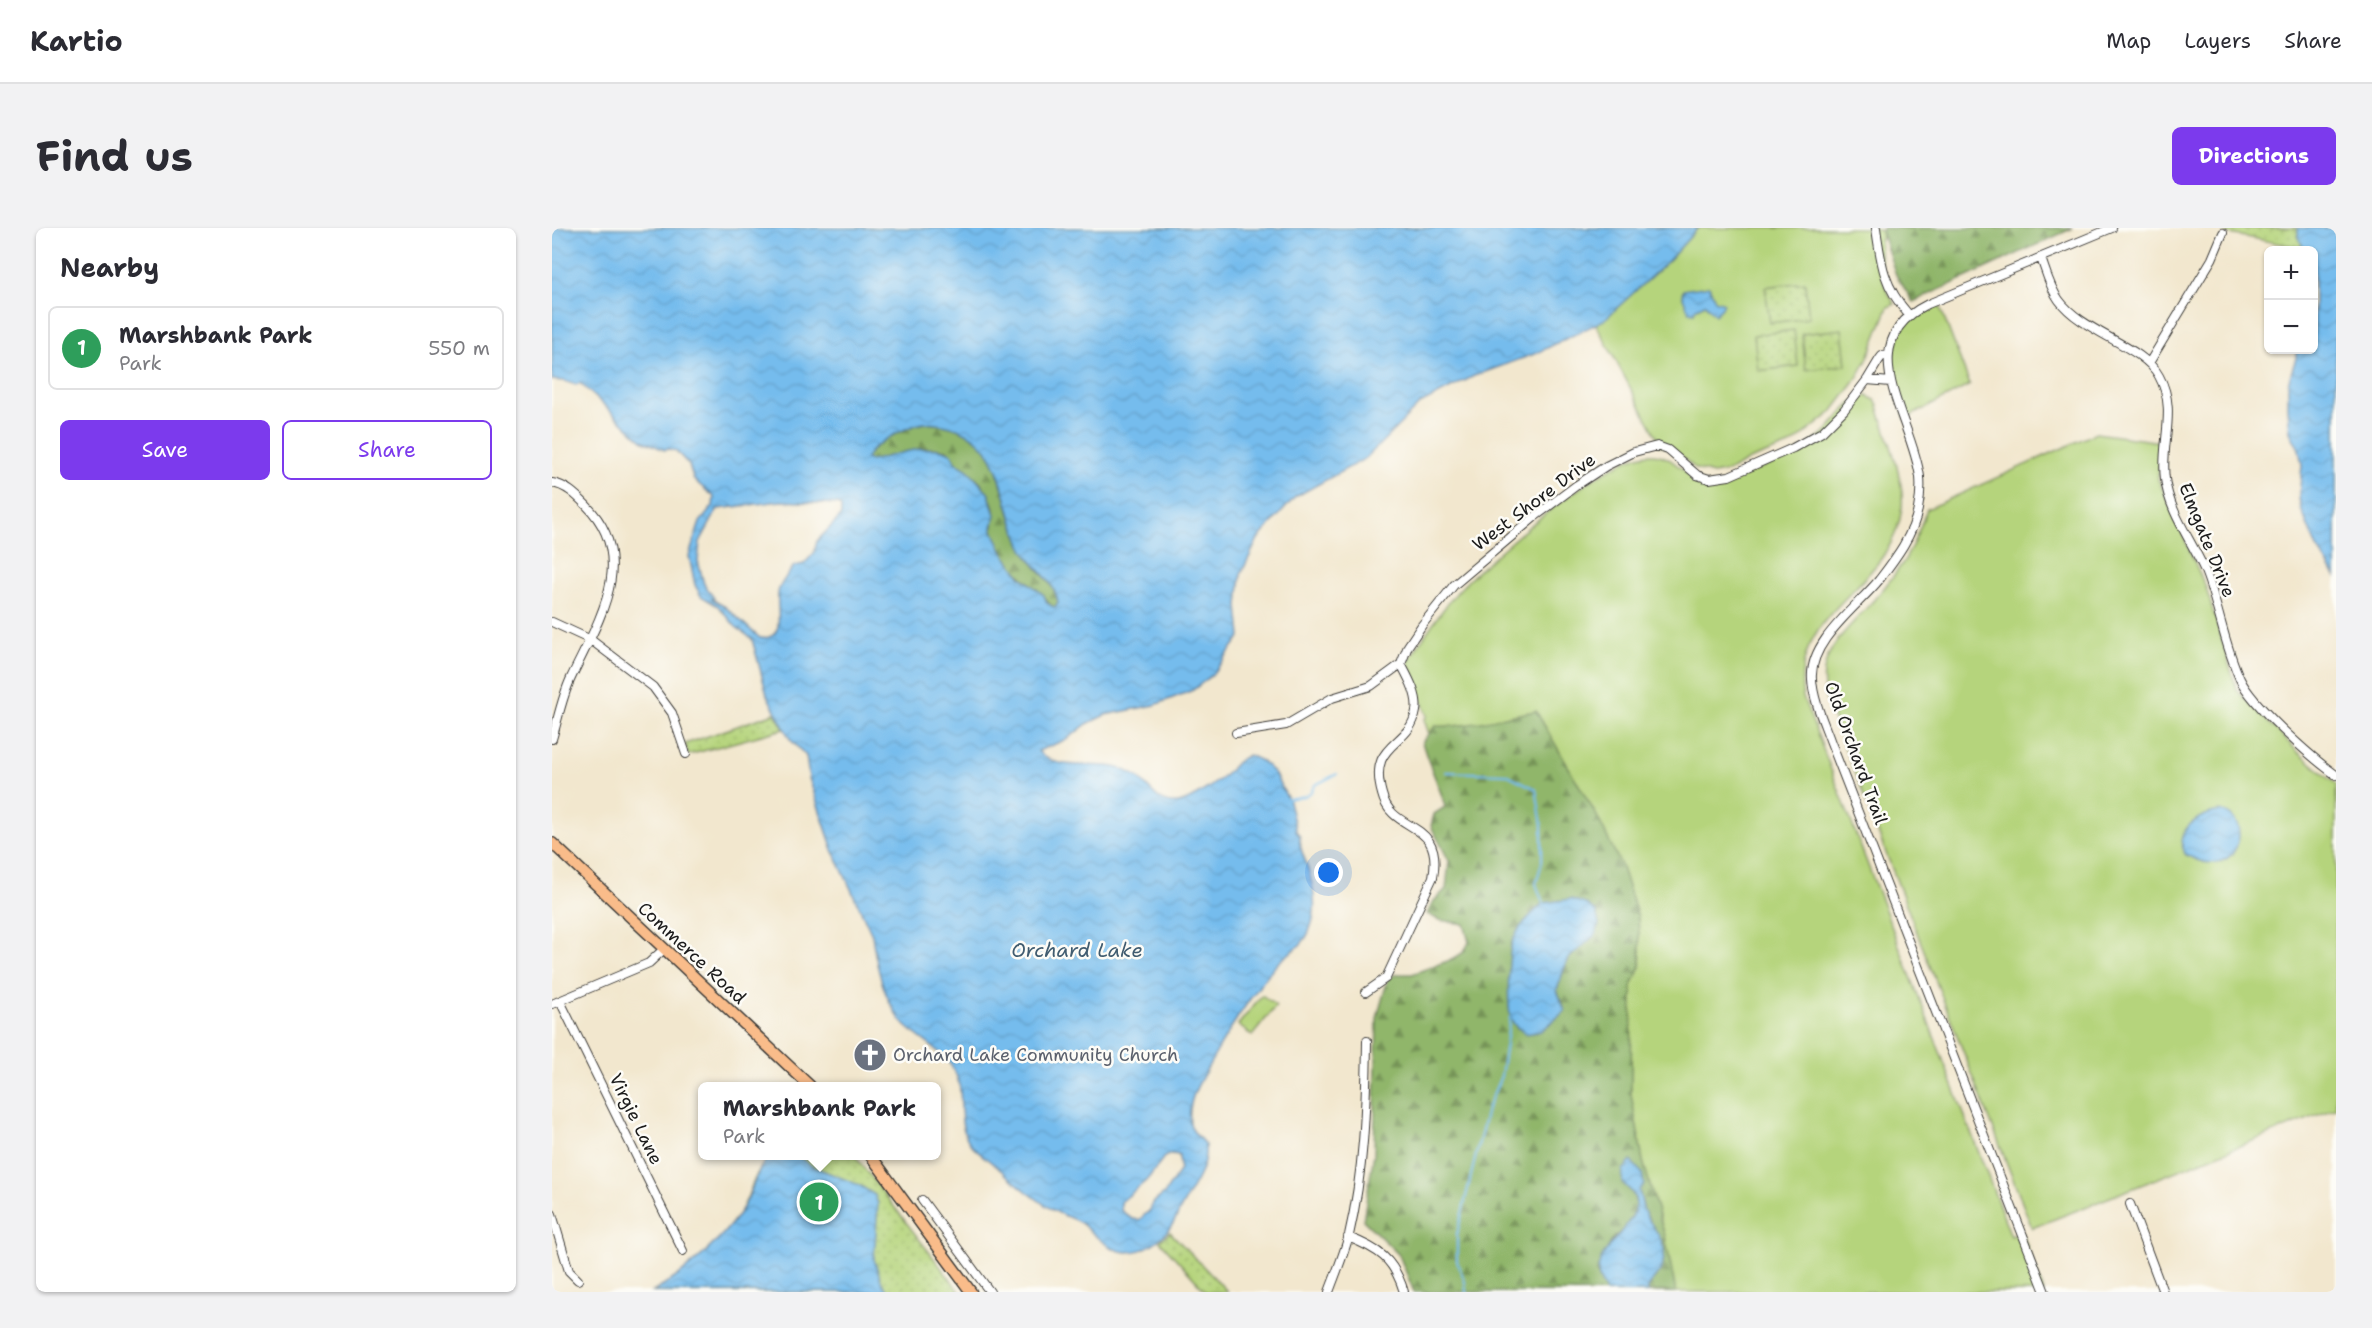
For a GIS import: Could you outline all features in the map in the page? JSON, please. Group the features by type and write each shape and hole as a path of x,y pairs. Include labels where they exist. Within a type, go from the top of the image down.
{"main road":[{"name":"Commerce Road","path":"552,843 806,1082"},
{"path":"875,1160 971,1292"}],"street":[{"path":"1876,228 1886,283 1898,303 1910,315"},
{"name":"Old Orchard Trail","path":"2045,1292 1830,740 1811,678 1814,662 1822,643 1879,580 1909,538 1918,511 1921,488 1918,468 1891,382 1888,355 1893,336 1910,315 1928,304 2112,228"},
{"path":"2149,363 2212,259 2223,233"},
{"name":"Elmgate Drive","path":"2041,258 2056,295 2064,306 2085,324 2149,363 2161,380 2169,404 2164,461 2167,488 2209,581 2241,682 2254,699 2299,744 2336,775"},
{"name":"West Shore Drive","path":"1236,733 1286,725 1332,698 1371,686 1401,664 1408,646 1422,625 1454,585 1537,515 1600,470 1634,452 1657,446 1668,450 1697,475 1709,479 1729,476 1793,448 1822,432 1844,410 1882,356 1888,355"},
{"path":"1867,380 1891,382"},
{"path":"552,483 566,488 579,498 601,522 610,540 612,557 610,582 602,613 568,685 552,739"},
{"path":"552,622 591,640 647,682 659,694 672,713 686,754"},
{"path":"1366,992 1386,978 1433,877 1436,862 1430,841 1392,812 1386,806 1382,795 1378,766 1382,756 1412,724 1417,710 1415,697 1401,664"},
{"path":"556,1003 647,964 664,949"},
{"name":"Virgie Lane","path":"556,1003 684,1251"},
{"path":"1329,1292 1348,1237 1362,1163 1366,1114 1367,1041"},
{"path":"922,1200 990,1292"},
{"path":"2130,1204 2163,1292"},
{"path":"552,1214 569,1271 578,1280"},
{"path":"1348,1237 1370,1246 1383,1255 1392,1266 1404,1292"}],"green space":[{"path":"1698,228 1874,228 1881,231 1882,274 1886,289 1895,304 1888,307 1867,360 1854,383 1832,412 1792,444 1749,460 1729,471 1713,474 1696,469 1674,450 1655,444 1659,441 1596,324 1607,317 1669,260"},
{"path":"1883,228 2073,228 1913,302 1896,275 1881,231"},
{"path":"2227,228 2298,228 2302,246 2292,246 2224,233"},
{"path":"1805,282 1809,318 1770,323 1765,287"},
{"path":"1939,304 1970,385 1905,419 1890,366 1904,320"},
{"path":"1842,329 1846,365 1806,370 1802,334"},
{"path":"1794,330 1798,366 1758,371 1754,335"},
{"path":"1867,396 1875,400 1878,406 1890,443 1901,483 1902,507 1895,535 1881,559 1826,620 1811,641 1803,667 1803,697 2011,1236 2022,1232 2044,1292 1573,1292 1504,943 1424,720 1427,716 1408,662 1444,608 1473,576 1549,511 1606,472 1630,459 1649,454 1661,455 1697,480 1720,485 1781,460 1813,442 1855,401"},
{"path":"924,423 953,427 973,437 987,451 996,468 1016,531 1026,553 1054,589 1059,603 1055,608 1004,557 995,539 994,509 990,497 978,480 956,462 947,450 918,449 871,462 866,459 883,441 900,431"},
{"path":"2096,433 2160,442 2158,479 2206,588 2237,690 2299,753 2336,784 2336,1108 2032,1228 1826,699 1824,673 1826,662 1836,642 1883,590 1906,558 1927,509"},
{"path":"1536,711 1597,816 1621,865 1638,917 1641,965 1632,986 1631,1094 1643,1161 1665,1236 1676,1292 1647,1291 1650,1282 1661,1269 1650,1221 1644,1211 1639,1190 1622,1183 1634,1197 1636,1208 1633,1219 1611,1242 1597,1273 1606,1292 1414,1292 1399,1255 1363,1220 1374,1153 1377,1018 1388,978 1397,974 1412,974 1453,959 1464,952 1469,942 1464,924 1439,920 1427,914 1433,902 1446,889 1449,861 1431,826 1434,814 1445,807 1422,742 1435,726 1472,723","holes":["1543,903 1596,911 1598,924 1596,934 1567,960 1557,990 1565,1011 1541,1031 1517,1028 1510,1017 1509,984 1511,944 1518,931"]},
{"path":"775,713 784,729 688,755 685,744"},
{"path":"1262,995 1276,1006 1252,1036 1238,1025"},
{"path":"767,1160 858,1160 960,1292 653,1292 689,1268 721,1237 743,1207 761,1166"},
{"path":"1170,1232 1228,1292 1206,1292 1160,1241"}],"water":[{"name":"Orchard Lake","path":"552,228 1698,228 1669,260 1604,320 1537,353 1474,376 1420,404 1366,458 1295,497 1258,539 1241,574 1238,606 1241,636 1212,675 1193,690 1155,705 1105,715 1087,724 1067,739 1038,751 1048,759 1060,763 1099,765 1125,770 1137,777 1160,798 1171,803 1183,802 1204,790 1224,776 1237,762 1249,755 1262,761 1274,773 1289,801 1313,889 1314,914 1307,935 1300,945 1276,965 1250,999 1226,1035 1193,1097 1190,1114 1191,1127 1205,1145 1203,1164 1196,1182 1164,1235 1151,1245 1136,1251 1115,1249 1079,1222 1045,1205 971,1145 963,1127 960,1089 954,1070 939,1052 907,1027 892,1008 882,984 872,935 833,850 809,778 806,756 790,739 767,695 752,639 736,627 718,606 701,596 695,585 689,556 700,522 713,506 714,497 694,480 689,465 676,451 664,450 642,440 580,383 576,385 552,380","holes":["924,423 951,427 970,435 984,448 994,463 1021,545 1048,580 1056,595 1058,603 1055,608 1047,603 1044,595 1021,577 1002,551 992,528 995,515 989,494 968,470 955,462 952,454 934,448 871,461 866,459 875,447 891,436","781,501 838,504 841,507 841,516 817,541 814,553 804,564 794,566 782,583 778,596 778,628 769,637 760,638 722,604 712,599 714,598 704,584 698,561 700,542 718,509","1171,1154 1179,1155 1180,1169 1165,1193 1153,1203 1150,1210 1139,1220 1132,1219 1121,1210 1121,1202 1147,1180 1164,1157"]},
{"path":"2298,228 2336,228 2336,577 2317,548 2301,509 2299,498 2302,465 2299,449 2290,432 2288,383 2296,354 2318,354 2318,246 2302,246"},
{"path":"1709,286 1715,300 1724,303 1722,308 1715,315 1705,304 1695,309 1694,313 1689,312 1682,295 1683,290"},
{"path":"2220,811 2231,816 2237,825 2239,836 2236,847 2229,856 2218,862 2203,862 2185,854 2181,841 2190,824 2207,814"},
{"path":"1571,899 1588,905 1596,912 1599,924 1596,934 1567,960 1557,990 1565,1011 1541,1031 1527,1034 1515,1026 1510,1012 1509,969 1512,943 1521,926 1543,903"},
{"path":"803,1160 812,1166 859,1185 875,1195 878,1204 874,1259 882,1283 889,1292 653,1292 690,1266 724,1233 746,1203 761,1167 766,1161"},
{"path":"1631,1161 1642,1173 1644,1184 1639,1190 1642,1205 1663,1244 1664,1258 1661,1270 1648,1287 1649,1292 1606,1292 1598,1273 1602,1258 1633,1214 1636,1204 1633,1193 1622,1183 1623,1170"}],"waterway":[{"path":"1446,772 1506,774 1536,789 1542,825 1542,862 1536,884 1543,903"},
{"path":"1288,799 1305,796 1315,785 1337,774"},
{"path":"1466,1292 1465,1282 1457,1261 1457,1234 1487,1109 1501,1076 1510,1017"}],"place":[{"name":"Orchard Lake Community Church","path":"870,1055"},
{"name":"Marshbank Park","path":"819,1202"}]}
